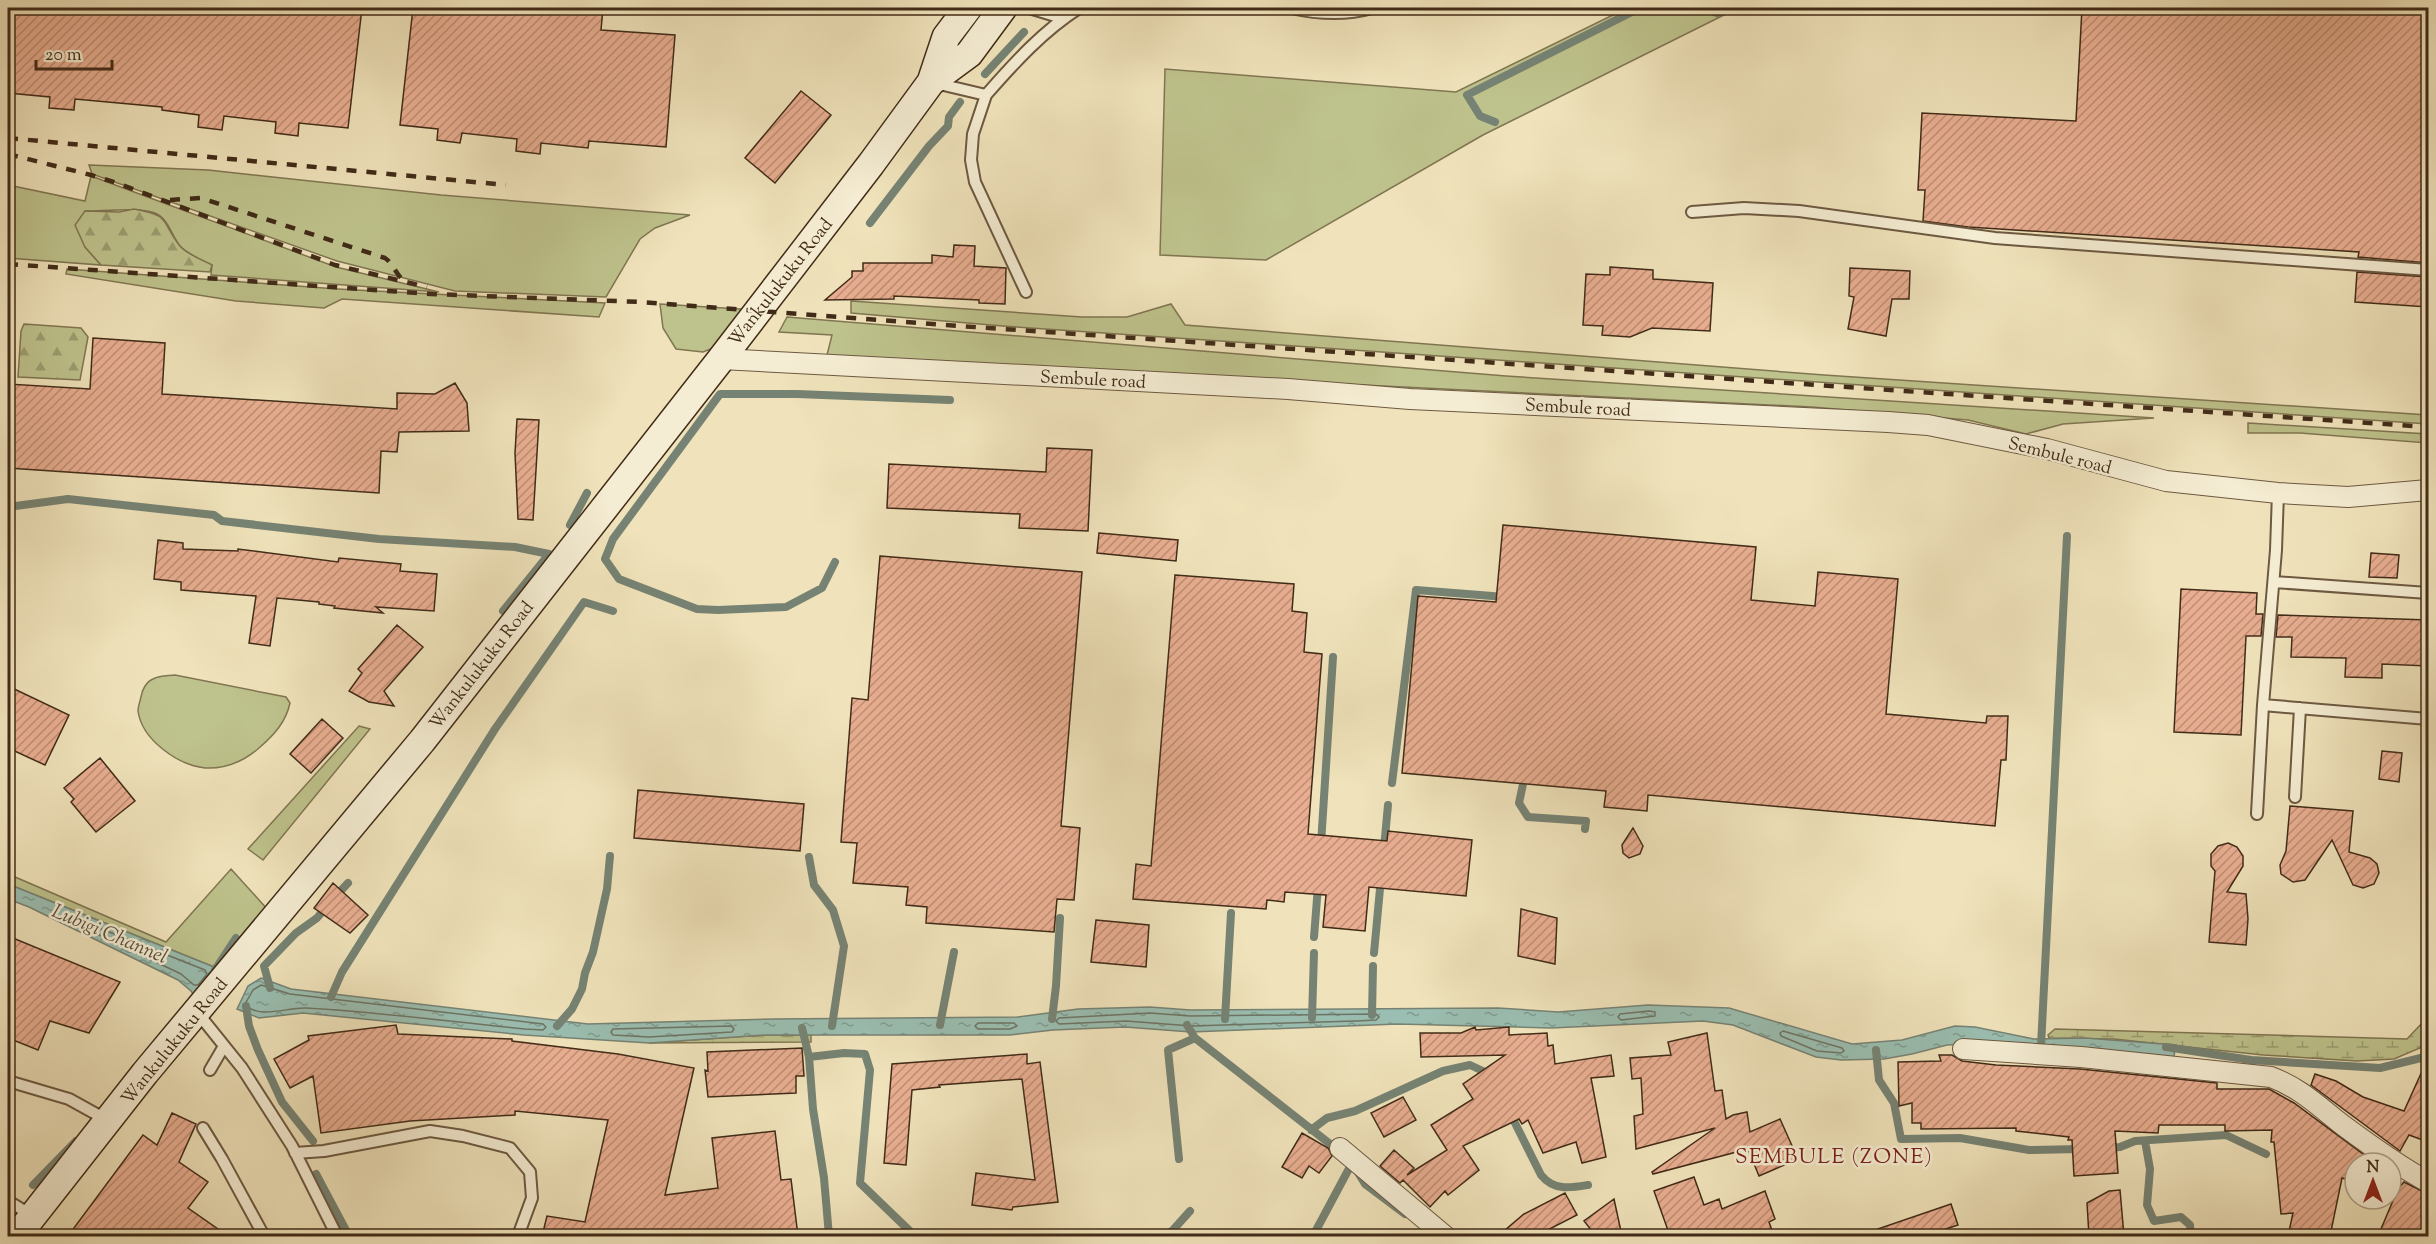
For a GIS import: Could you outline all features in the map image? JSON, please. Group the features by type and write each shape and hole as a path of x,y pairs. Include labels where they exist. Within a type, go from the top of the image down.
{"main road":[{"name":"Wankulukuku Road","path":"25,1226 146,1073 422,741 721,359 931,82 946,38 968,8"},
{"name":"Wankulukuku Road","path":"931,82 969,54 1003,8"}],"street":[{"name":"Sembule road","path":"721,359 1288,389 1410,399 1918,424 2047,449 2166,481 2278,493 2364,497 2428,490"},
{"path":"1963,1048 2081,1057 2271,1077 2300,1090 2343,1125 2408,1171 2428,1182"},
{"path":"1340,1148 1445,1236"}],"lane":[{"path":"1029,8 1062,18"},
{"path":"1026,292 975,182 971,160 973,134 986,94 1014,63 1062,18 1079,8"},
{"path":"1290,8 1316,14 1372,8"},
{"path":"931,82 986,94"},
{"path":"1692,212 1744,208 1799,211 1995,238 2428,270"},
{"path":"2257,814 2262,705 2274,582 2278,493"},
{"path":"2274,582 2428,593"},
{"path":"2262,705 2428,719"},
{"path":"2295,797 2300,708"},
{"path":"196,1012 242,1068 295,1152 338,1236"},
{"path":"210,1070 224,1046"},
{"path":"8,1081 69,1099 109,1121"},
{"path":"203,1128 264,1236"},
{"path":"295,1152 324,1151 430,1131 463,1136 510,1148 530,1172 532,1198 518,1236"},
{"path":"8,1201 25,1226"}],"green space":[{"path":"1627,8 1738,8 1483,135 1266,260 1160,255 1165,69 1456,92"},
{"path":"89,165 208,170 441,195 690,215 655,228 640,239 606,297 455,291 337,261 92,174"},
{"path":"91,176 336,267 439,292 211,275 212,265 183,249 164,219 155,213 140,210 85,211 85,247 101,265 8,258 8,185 85,201"},
{"path":"134,209 154,214 164,220 182,248 194,257 212,265 210,272 101,265 85,247 75,225 85,211 119,212"},
{"path":"67,269 337,289 605,303 599,317 342,299 324,308 236,301 66,274"},
{"path":"851,301 1082,317 1127,317 1171,304 1185,325 1824,375 2428,415 2428,424 1003,326 851,313"},
{"path":"660,304 772,311 726,343 703,352 676,349 663,328"},
{"path":"787,317 1506,376 2154,418 2063,424 2026,434 1968,420 1812,407 826,359 832,335 779,332"},
{"path":"24,324 81,328 88,337 80,380 18,377 21,331"},
{"path":"2248,423 2428,434 2428,443 2300,433 2248,433"},
{"path":"175,675 286,697 290,703 282,722 274,733 247,757 220,767 195,766 173,756 154,741 146,732 138,711 142,692 148,682 158,677"},
{"path":"359,726 370,729 263,860 248,849"},
{"path":"231,869 268,910 219,969 8,884 8,874 166,942"},
{"path":"2428,1012 2428,1038 2420,1048 2394,1059 2357,1061 2263,1055 2114,1039 2049,1038 2048,1035 2055,1029 2407,1039 2423,1022"},
{"path":"765,1035 811,1035 811,1042 649,1043"}],"water":[{"name":"Lubigi Channel","path":"8,884 219,969 195,997 178,980 29,907 8,899"},
{"path":"261,978 291,989 588,1024 775,1019 1018,1017 1078,1009 1150,1007 1190,1010 1498,1008 1558,1012 1648,1005 1729,1008 1852,1044 1902,1040 1955,1026 1975,1027 2034,1039 2085,1038 2176,1045 2173,1061 1970,1044 1947,1045 1884,1059 1841,1060 1816,1057 1733,1025 1703,1021 1551,1028 1398,1024 1191,1032 1125,1027 1053,1030 1010,1035 765,1035 649,1043 524,1035 303,1013 259,1018 237,1009 248,986"}],"building":[{"path":"8,8 362,8 348,128 299,123 298,136 275,133 276,122 224,116 222,130 198,127 199,115 162,110 162,107 75,99 74,110 49,108 50,97 8,93"},
{"path":"413,8 603,8 601,30 675,35 666,147 589,141 588,148 541,143 540,154 516,151 517,139 462,133 460,143 437,140 438,129 400,125"},
{"path":"2082,8 2428,8 2428,263 2358,257 2359,252 1968,227 1923,221 1925,190 1918,190 1922,113 2076,121"},
{"path":"801,91 831,115 775,183 745,158"},
{"path":"954,245 975,246 974,266 1006,268 1005,304 979,303 979,300 894,296 894,299 825,300 852,277 852,271 863,271 863,263 932,263 932,255 953,257"},
{"path":"1610,267 1653,270 1653,279 1713,283 1710,331 1652,328 1630,337 1602,335 1603,326 1583,325 1586,274 1610,275"},
{"path":"1850,268 1910,271 1909,299 1892,299 1886,336 1848,329 1854,297 1849,296"},
{"path":"2357,272 2428,277 2428,307 2355,302"},
{"path":"93,338 165,343 162,394 397,409 397,393 435,394 455,383 467,403 469,431 399,432 397,452 381,451 379,493 8,468 8,384 90,389"},
{"path":"517,419 539,420 533,520 518,519 515,453"},
{"path":"1047,448 1092,450 1088,531 1019,528 1020,514 887,508 889,464 1046,472"},
{"path":"1503,525 1756,547 1751,600 1815,606 1818,572 1898,579 1886,714 1986,723 1987,716 2008,716 2006,760 2001,760 1995,826 1648,795 1647,811 1604,807 1606,791 1402,773 1418,596 1496,602"},
{"path":"1099,533 1178,540 1176,561 1097,553"},
{"path":"158,540 183,543 183,549 238,551 238,549 338,562 339,558 401,564 400,571 437,574 434,611 376,607 383,613 334,608 335,606 319,604 319,602 277,598 270,646 249,643 256,596 181,590 181,582 154,579"},
{"path":"2371,553 2399,555 2397,578 2369,577"},
{"path":"880,556 1082,572 1061,826 1080,828 1074,900 1057,899 1054,932 926,923 927,907 906,905 908,887 853,883 857,843 841,842 852,698 868,700"},
{"path":"1175,575 1294,584 1292,611 1307,613 1304,652 1322,654 1308,834 1387,841 1388,831 1472,840 1466,896 1369,887 1365,931 1323,927 1326,895 1285,892 1284,902 1267,900 1266,909 1133,899 1136,864 1151,866"},
{"path":"2181,589 2257,593 2256,614 2263,614 2261,636 2246,636 2241,735 2174,732"},
{"path":"2278,615 2428,620 2428,666 2382,664 2382,678 2345,677 2346,658 2291,657 2292,637 2276,637"},
{"path":"397,625 423,647 384,691 394,706 369,702 349,691 362,673 358,669"},
{"path":"8,686 69,715 45,765 8,748"},
{"path":"322,719 343,738 311,773 290,754"},
{"path":"2382,751 2402,753 2399,782 2379,779"},
{"path":"100,758 135,801 96,832 71,802 74,799 64,788"},
{"path":"638,790 804,804 800,851 634,838"},
{"path":"2290,806 2353,811 2349,852 2370,858 2377,864 2379,873 2374,884 2363,888 2353,885 2332,840 2305,880 2293,882 2281,874 2280,865 2286,851"},
{"path":"1633,828 1643,846 1640,854 1629,858 1623,853 1622,845"},
{"path":"2228,843 2237,847 2243,856 2243,866 2227,892 2246,894 2248,919 2246,945 2209,942 2215,871 2211,866 2211,854 2218,846"},
{"path":"333,883 368,915 350,933 314,908"},
{"path":"1521,909 1557,918 1555,964 1518,956"},
{"path":"1096,920 1149,925 1146,967 1091,962"},
{"path":"8,936 120,982 89,1033 50,1021 38,1050 8,1038"},
{"path":"396,1025 398,1034 512,1039 512,1041 618,1054 694,1068 665,1195 718,1188 712,1138 775,1131 781,1180 791,1179 798,1236 542,1236 547,1216 585,1222 608,1120 515,1111 515,1115 410,1121 321,1133 313,1076 290,1088 274,1059 309,1040 308,1036"},
{"path":"1475,1027 1476,1030 1509,1027 1509,1035 1547,1033 1548,1046 1553,1045 1555,1064 1611,1055 1614,1076 1591,1078 1606,1157 1582,1163 1576,1142 1543,1153 1528,1120 1522,1124 1519,1119 1463,1146 1479,1170 1448,1195 1445,1191 1430,1207 1403,1180 1400,1183 1380,1166 1394,1150 1414,1168 1407,1175 1447,1150 1431,1125 1473,1099 1463,1084 1505,1055 1421,1057 1420,1033 1461,1033"},
{"path":"1707,1033 1715,1091 1722,1090 1726,1119 1747,1112 1750,1132 1780,1119 1798,1159 1759,1176 1748,1149 1653,1174 1652,1172 1715,1128 1636,1149 1634,1116 1643,1114 1641,1078 1632,1079 1630,1058 1671,1055 1668,1042"},
{"path":"802,1048 804,1076 796,1076 796,1093 708,1097 705,1070 708,1071 707,1052"},
{"path":"1027,1054 1027,1064 1040,1062 1058,1202 1013,1207 1012,1210 972,1205 976,1173 1035,1180 1022,1079 939,1085 940,1087 912,1090 906,1165 884,1163 892,1064"},
{"path":"1939,1055 1952,1055 1962,1061 1996,1065 2080,1069 2217,1083 2217,1089 2269,1089 2294,1103 2359,1151 2343,1151 2343,1178 2330,1236 2288,1236 2293,1213 2281,1214 2274,1142 2271,1142 2272,1130 2225,1131 2225,1125 2159,1125 2158,1133 2115,1131 2118,1173 2074,1176 2072,1140 2068,1140 2069,1137 2016,1131 2016,1128 1921,1129 1921,1123 1912,1123 1912,1103 1899,1106 1898,1062 1941,1061"},
{"path":"2428,1058 2428,1142 2409,1135 2400,1151 2311,1085 2315,1074 2336,1081 2363,1097 2404,1111"},
{"path":"1403,1097 1416,1120 1384,1137 1371,1113"},
{"path":"172,1113 196,1124 179,1162 208,1182 188,1208 228,1236 68,1236 143,1135 157,1145"},
{"path":"1302,1133 1328,1148 1332,1156 1319,1173 1309,1166 1302,1178 1282,1167"},
{"path":"1694,1177 1704,1205 1719,1199 1722,1209 1765,1191 1775,1219 1769,1222 1774,1236 1670,1236 1654,1191"},
{"path":"2403,1183 2428,1194 2428,1236 2378,1236 2389,1211 2403,1211"},
{"path":"2120,1190 2124,1236 2089,1236 2087,1203 2109,1191"},
{"path":"1565,1193 1577,1215 1536,1236 1498,1236 1524,1214"},
{"path":"1614,1199 1622,1236 1596,1236 1584,1221"},
{"path":"1951,1204 1958,1225 1924,1236 1866,1236 1866,1233"}],"waterway":[{"path":"1495,122 1480,116 1467,95 1640,8"},
{"path":"1706,8 1717,13"},
{"path":"985,74 1024,32"},
{"path":"870,223 929,146 948,126 949,117 960,102"},
{"path":"835,562 822,588 786,607 718,610 697,609 619,579 605,559 613,539 720,394 797,394 950,400"},
{"path":"570,525 587,493"},
{"path":"8,507 68,499 214,515 222,521 379,539 515,547 549,554 503,611"},
{"path":"2041,1046 2067,536"},
{"path":"1392,783 1416,590 1505,597"},
{"path":"331,997 342,972 495,729 584,602 613,611"},
{"path":"1321,844 1333,657"},
{"path":"1523,784 1519,803 1528,817 1586,821 1585,829"},
{"path":"1384,848 1388,805"},
{"path":"557,1026 572,1009 582,989 607,889 610,856"},
{"path":"809,857 814,885 833,910 844,946 832,1026"},
{"path":"1374,953 1381,878"},
{"path":"335,897 348,883"},
{"path":"1314,937 1318,886"},
{"path":"270,988 264,966 296,933 317,918 327,906"},
{"path":"1225,1019 1231,913"},
{"path":"1052,1019 1060,918"},
{"path":"215,970 236,938"},
{"path":"940,1025 954,952"},
{"path":"1312,1018 1314,953"},
{"path":"1372,1015 1373,966"},
{"path":"246,1006 249,1026 282,1102 313,1141"},
{"path":"1187,1025 1195,1038 1339,1151"},
{"path":"802,1028 809,1057 829,1236"},
{"path":"1179,1159 1168,1050 1195,1038"},
{"path":"2166,1047 2251,1060 2380,1068 2425,1057 2428,1052"},
{"path":"1876,1050 1879,1080 1894,1103 1901,1139 1960,1138 2029,1150 2081,1149"},
{"path":"809,1057 844,1053 865,1054 870,1070 860,1183 915,1236"},
{"path":"1311,1130 1327,1118 1355,1111 1443,1071 1470,1065 1485,1072 1488,1077"},
{"path":"1510,1113 1541,1175 1546,1180 1563,1187 1588,1185"},
{"path":"2108,1148 2120,1147 2135,1141 2226,1135 2266,1154"},
{"path":"33,1185 76,1141"},
{"path":"2145,1141 2150,1169 2147,1205 2154,1221 2181,1217 2190,1225 2191,1236"},
{"path":"1313,1236 1352,1163"},
{"path":"1357,1171 1365,1184 1405,1214"},
{"path":"316,1174 349,1236"},
{"path":"1164,1236 1173,1230 1190,1211"}],"railway":[{"path":"8,138 506,185"},
{"path":"8,154 117,183 335,265 427,287"},
{"path":"170,200 201,198 385,258 406,282"},
{"path":"8,264 431,294 641,302 2428,427"}],"district":[{"name":"SEMBULE (ZONE)","path":"1834,1156"}]}
